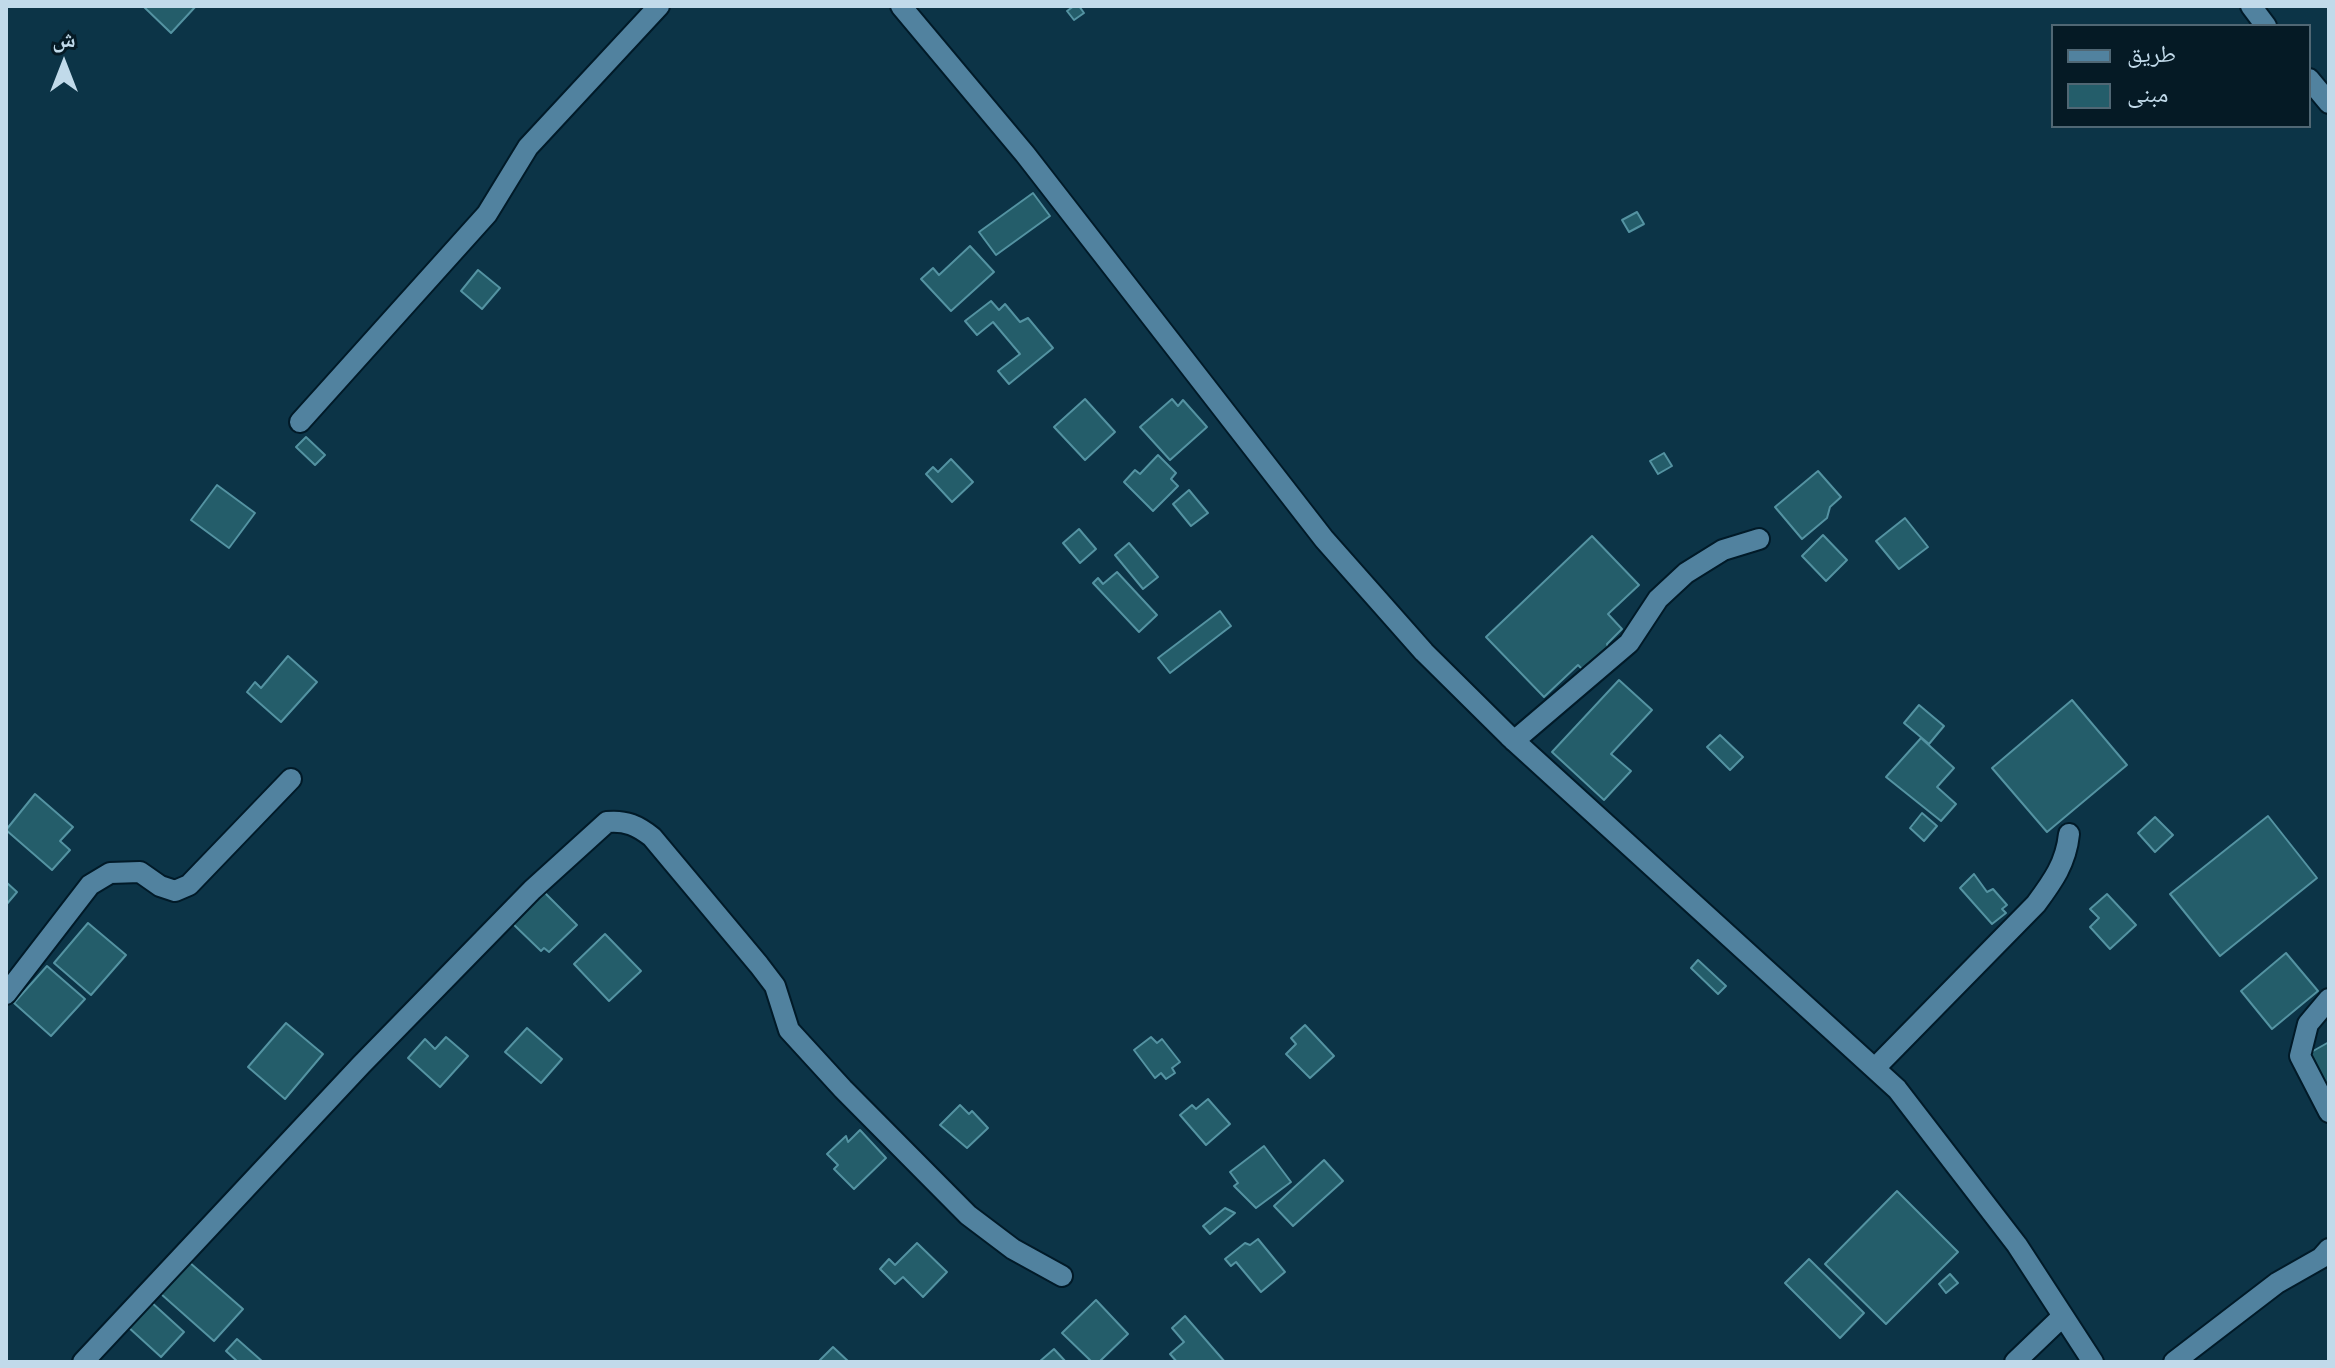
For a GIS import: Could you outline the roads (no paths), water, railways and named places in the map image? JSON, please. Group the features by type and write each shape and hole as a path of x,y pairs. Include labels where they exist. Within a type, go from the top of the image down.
{"street":[{"path":"300,422 487,214 528,147 659,6"},
{"path":"901,6 1025,154 1324,539 1424,652 1514,741 1714,926 1897,1089 2017,1245 2093,1362"},
{"path":"2251,6 2264,24"},
{"path":"2311,81 2329,103"},
{"path":"1514,741 1629,643 1658,599 1686,573 1723,550 1759,539"},
{"path":"6,994 90,885 110,873 140,872 160,886 175,891 189,885 291,779"},
{"path":"83,1362 361,1065 532,890 607,822 621,821 639,826 652,837 775,986 789,1030 968,1215 1013,1249 1062,1276"},
{"path":"1875,1068 2036,904 2056,878 2067,854 2069,834"},
{"path":"2329,999 2308,1024 2300,1056 2329,1112"},
{"path":"2174,1362 2277,1283 2321,1258 2329,1249"},
{"path":"2015,1362 2063,1316"}]}
